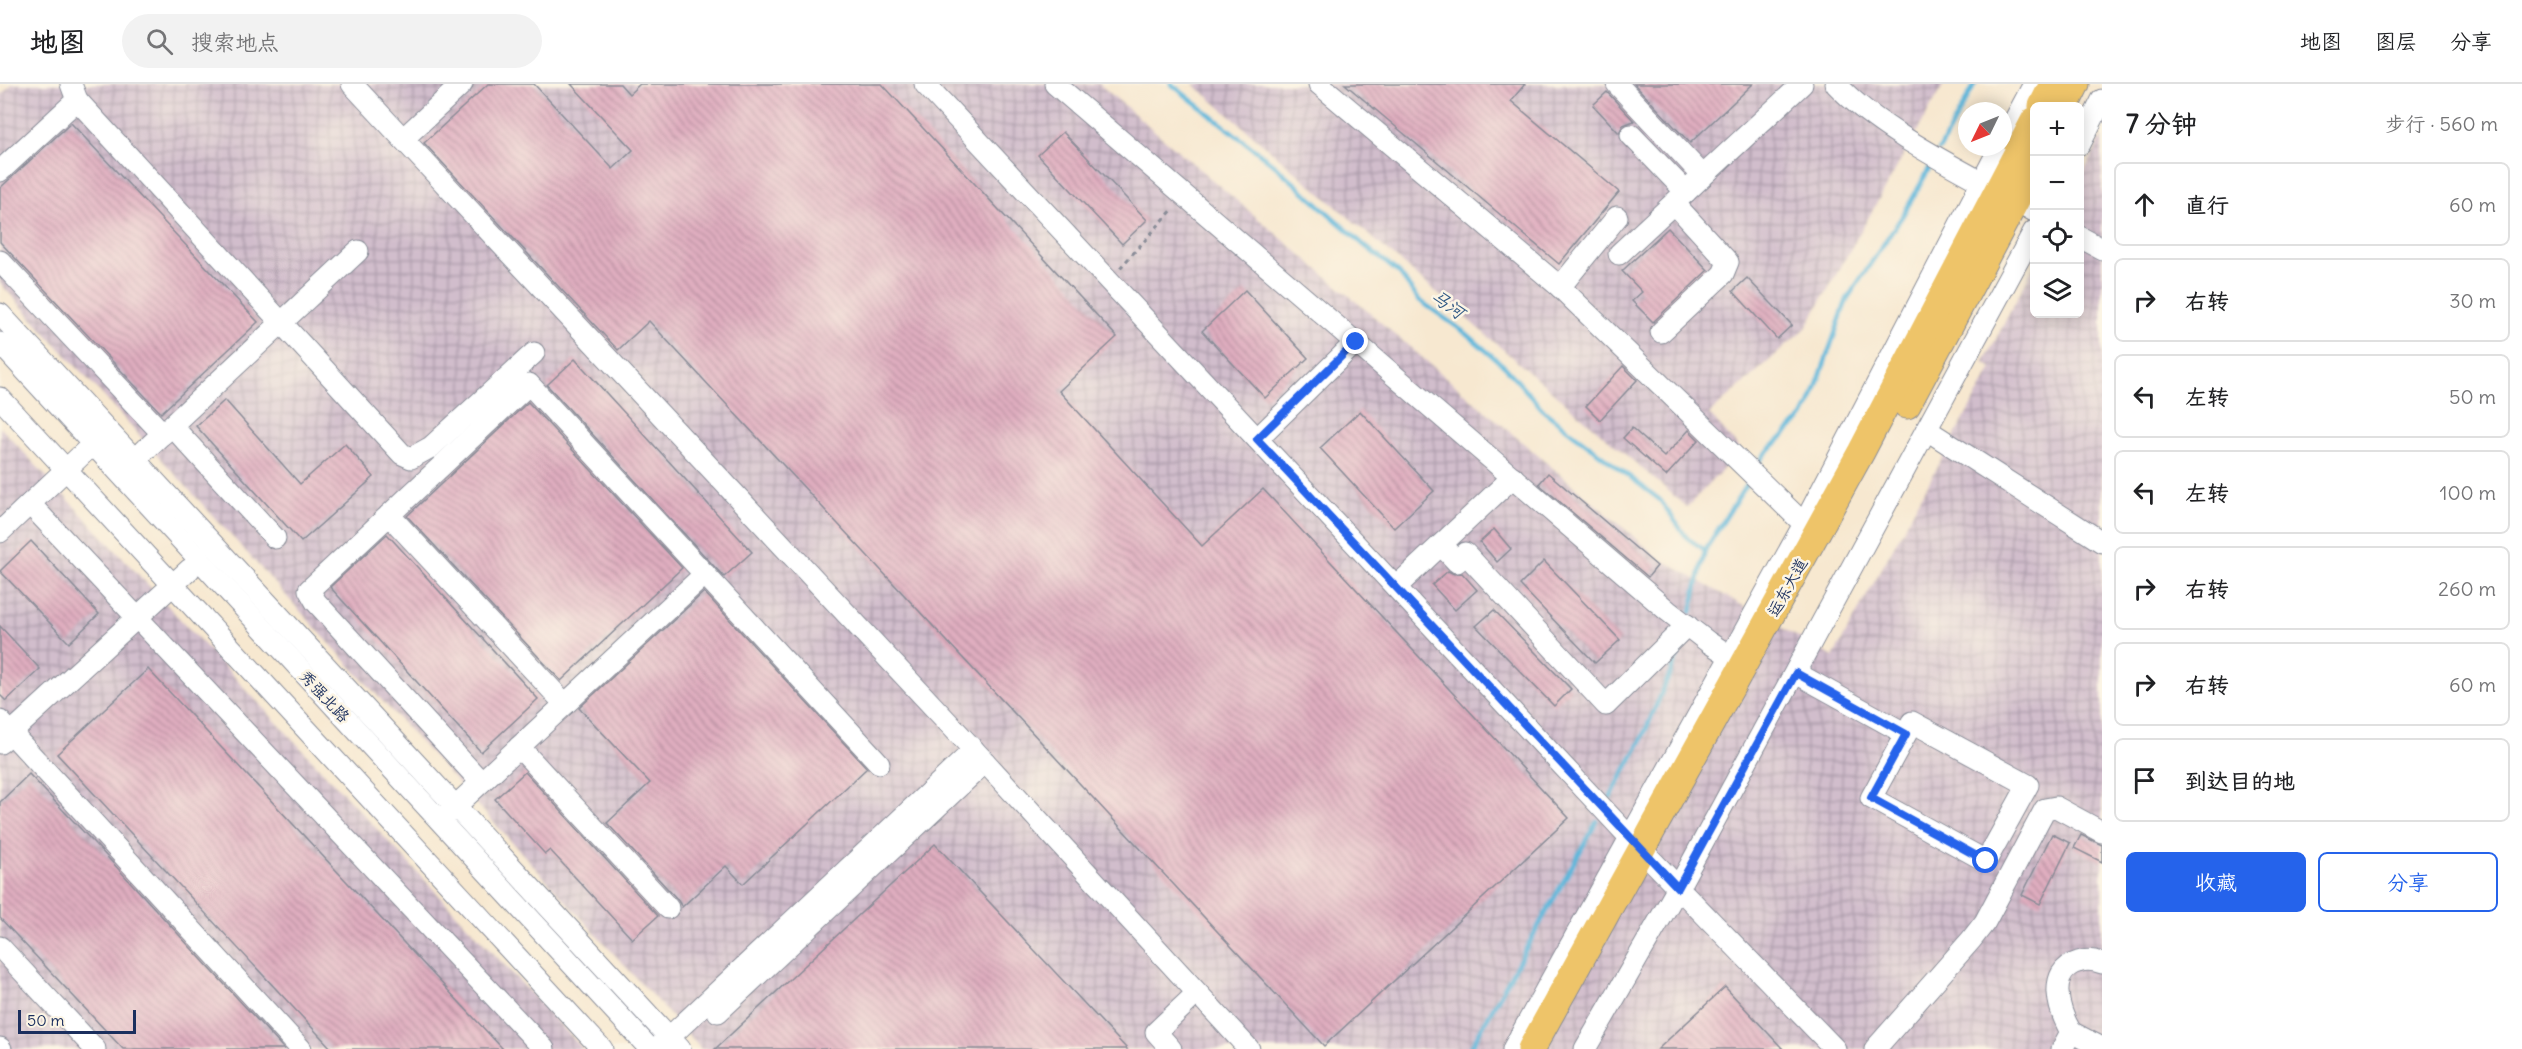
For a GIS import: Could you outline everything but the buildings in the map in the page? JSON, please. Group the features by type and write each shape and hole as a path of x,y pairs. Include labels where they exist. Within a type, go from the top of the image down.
{"main road":[{"path":"2044,102 2053,84"},
{"path":"2067,102 2076,84"},
{"name":"运东大道","path":"1531,1049 1642,850 1897,424 2008,196 2030,133"},
{"name":"运东大道","path":"2008,196 2030,171"},
{"name":"运东大道","path":"1551,1049 1642,850"}],"street":[{"path":"352,84 1249,1049"},
{"path":"403,140 462,84"},
{"path":"925,84 1642,850 1834,1049"},
{"path":"1055,84 1687,625 1730,656"},
{"path":"1319,84 1560,287 1804,524"},
{"path":"1617,84 1703,176"},
{"path":"1618,255 1802,84"},
{"path":"1836,84 1854,103 1936,156 2008,196"},
{"path":"2012,125 2034,84"},
{"path":"0,171 74,92 281,323 402,454 411,458 431,447 534,353"},
{"path":"2084,134 2102,100"},
{"path":"1631,135 1728,262 1723,274 1661,332"},
{"path":"1513,1049 1642,850 1730,656 1804,524 2008,196 2001,156"},
{"path":"1560,287 1617,217"},
{"path":"1585,1049 1678,888 2030,238"},
{"path":"2084,240 2102,249"},
{"path":"0,314 122,472 358,251"},
{"path":"0,261 275,538"},
{"path":"1257,439 1356,342"},
{"name":"秀强北路","path":"0,343 88,449"},
{"name":"秀强北路","path":"0,363 88,449 122,472 442,819 650,1049"},
{"path":"481,782 316,602 309,590 529,384 879,763"},
{"path":"0,398 602,1049"},
{"path":"1927,430 2102,542"},
{"path":"0,532 88,449"},
{"name":"秀强北路","path":"122,472 190,569 442,819 632,1049"},
{"path":"1395,587 1513,477"},
{"path":"30,504 544,1049"},
{"path":"389,514 565,704"},
{"path":"1441,545 1457,562 1465,553 1606,705 1687,625"},
{"path":"190,569 137,618 4,732 301,1049"},
{"path":"705,574 442,819 672,1047 979,756"},
{"path":"1796,673 1906,734"},
{"path":"1912,722 2028,785 1986,861 1871,798 1906,734 1912,722"},
{"path":"519,747 668,908"},
{"path":"1875,1049 1985,922 2045,809 2056,807 2102,832"},
{"path":"0,947 95,1049"},
{"path":"2102,963 2095,960 2082,960 2071,964 2061,974 2057,987 2066,1040 2102,1048"},
{"path":"1171,1049 1156,1032 1197,993"}],"path":[{"path":"1109,281 1185,196"}],"shaded area":[{"path":"12,84 1099,84 1659,558 1833,657 1992,368 1984,362 2030,274 2030,318 2084,318 2084,172 2102,137 2102,1049 701,1049 0,283 0,96"},
{"path":"1193,84 1944,84 1806,328 1709,414 1741,450 1687,507"},
{"path":"0,427 583,1049 0,1049"}],"waterway":[{"name":"马河","path":"1171,84 1273,164 1365,246 1399,273 1419,300 1467,334 1505,367 1545,412 1660,500 1687,538 1705,550"},
{"path":"1939,150 1975,84"},
{"path":"1755,469 1764,455 1803,417 1812,399 1847,299 1903,215 1934,160"},
{"path":"1691,612 1705,550 1750,479"},
{"path":"1610,798 1640,743 1685,639"},
{"path":"1470,1049 1597,821"}],"route":[{"path":"1356,342 1257,439 1678,888 1796,673 1906,734 1871,798 1986,861"}]}
